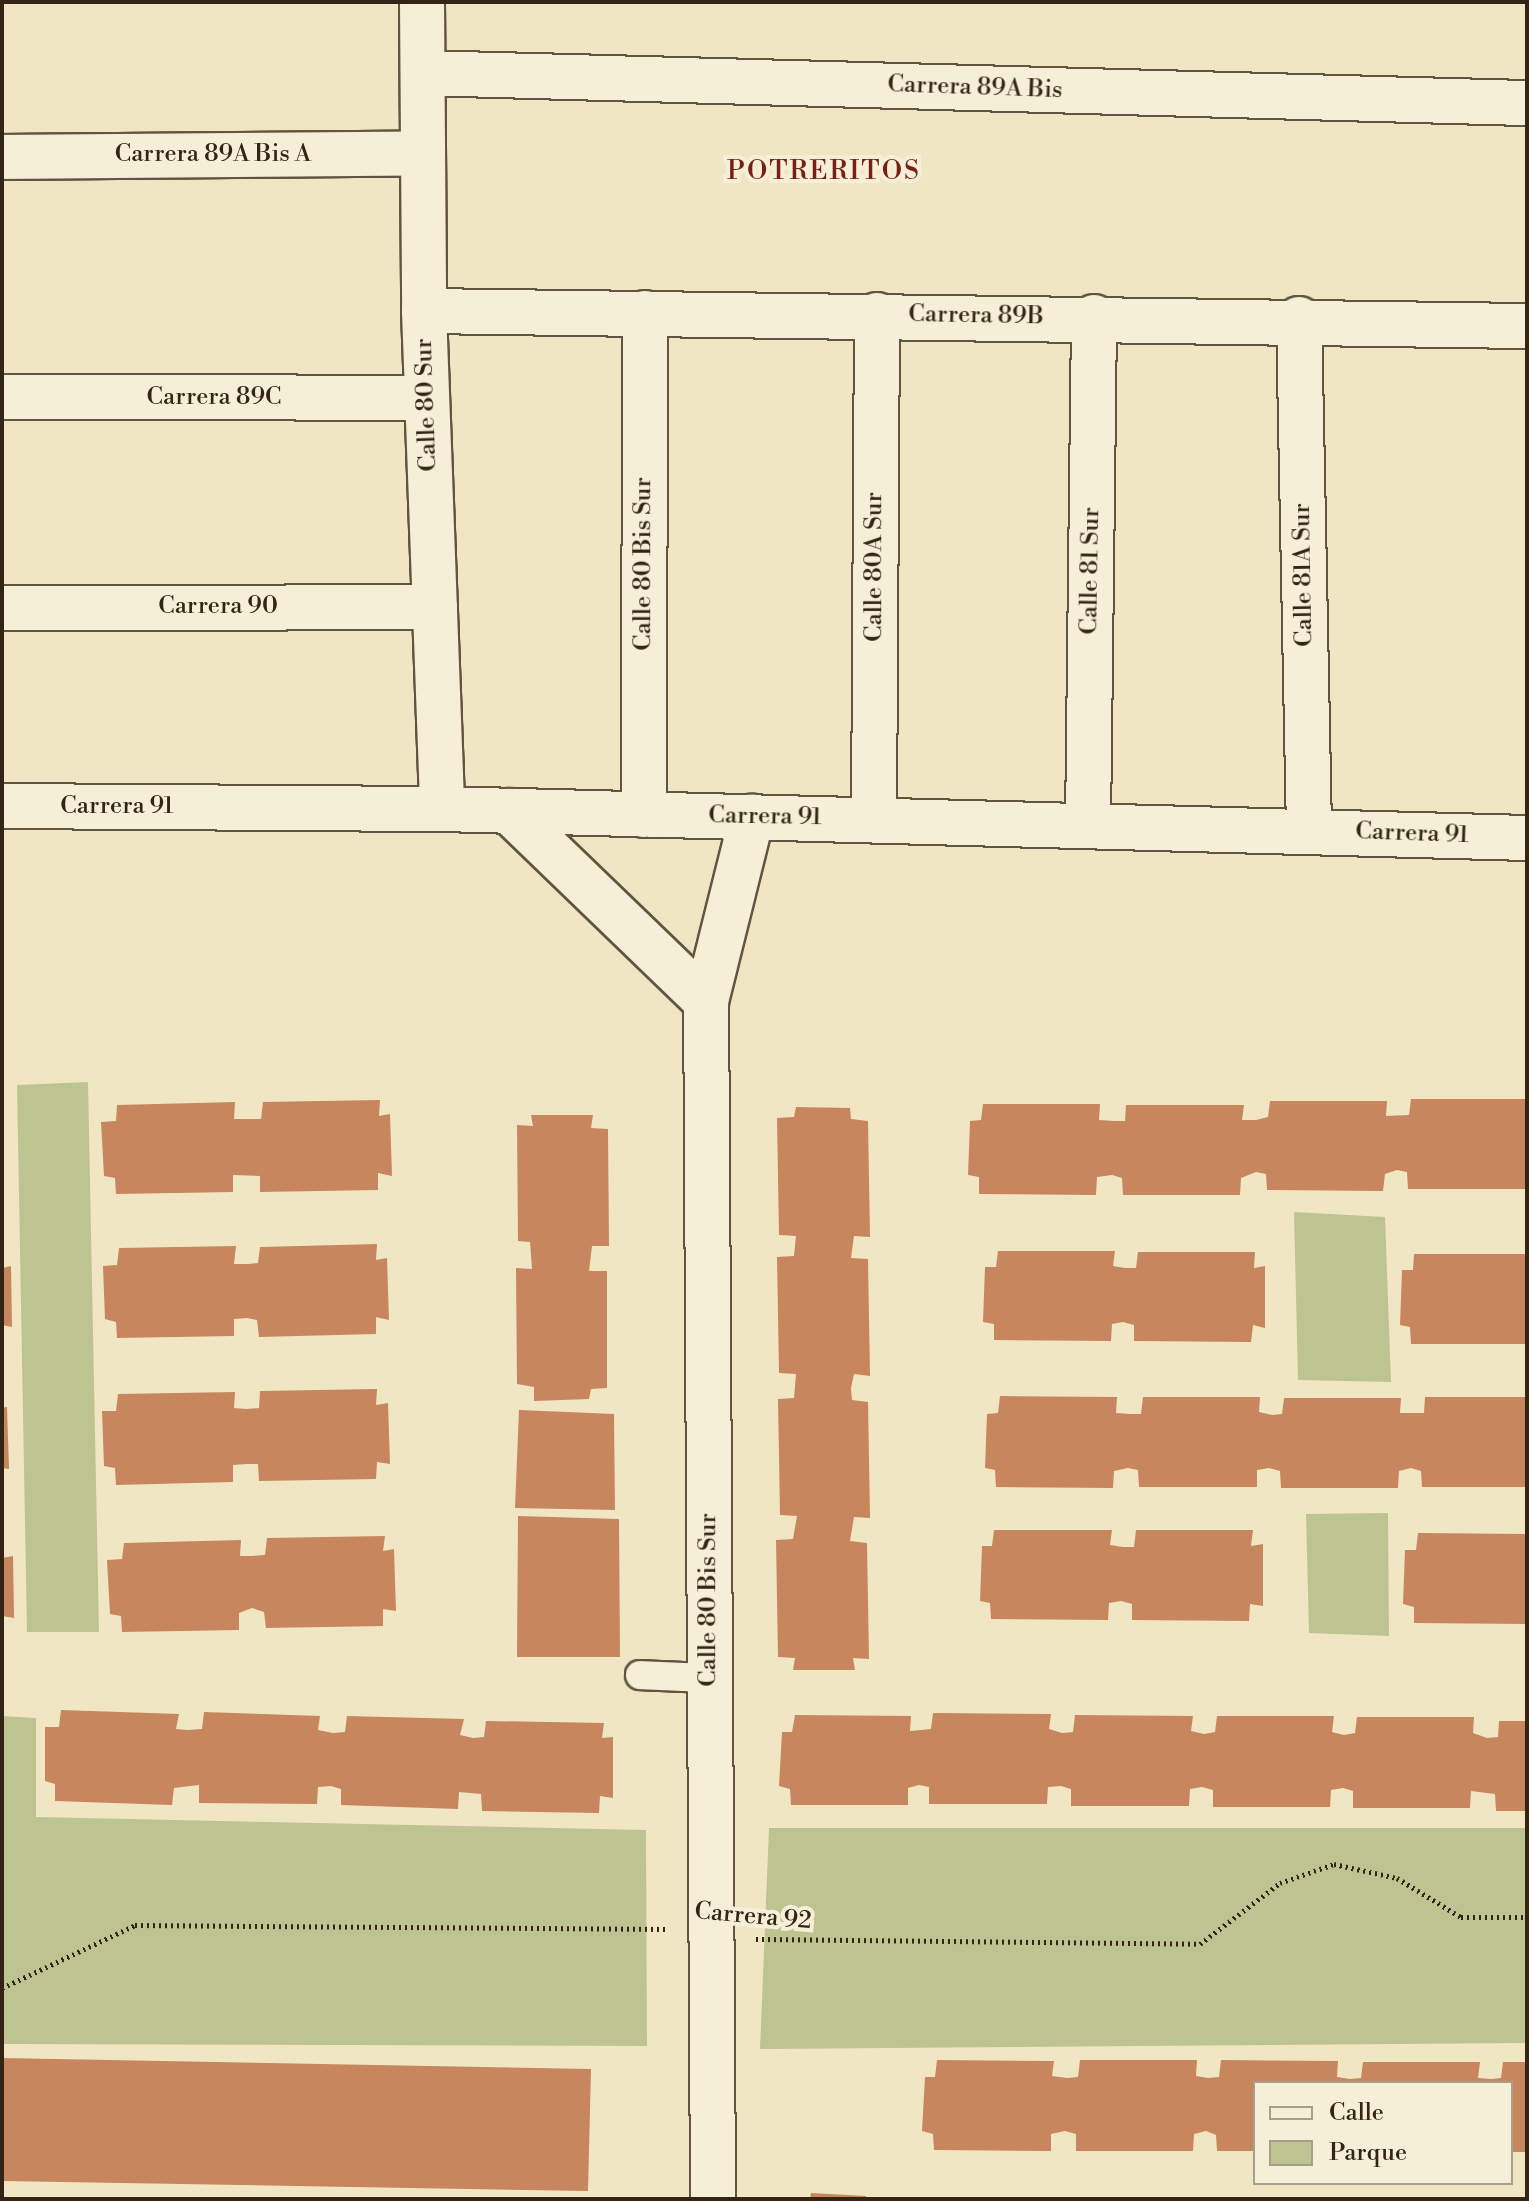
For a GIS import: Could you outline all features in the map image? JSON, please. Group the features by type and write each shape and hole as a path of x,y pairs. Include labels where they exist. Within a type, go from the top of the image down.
{"street":[{"name":"Calle 80 Sur","path":"422,2 424,311 442,809"},
{"name":"Carrera 89A Bis","path":"423,73 1527,103"},
{"name":"Carrera 89A Bis A","path":"2,157 423,153"},
{"name":"Carrera 89B","path":"424,311 1299,319 1527,326"},
{"name":"Calle 80 Bis Sur","path":"644,815 645,313"},
{"name":"Calle 80A Sur","path":"874,820 877,315"},
{"name":"Calle 81 Sur","path":"1088,825 1094,317"},
{"name":"Calle 81A Sur","path":"1299,319 1309,830"},
{"name":"Carrera 89C","path":"2,397 427,398"},
{"name":"Carrera 90","path":"2,608 435,607"},
{"name":"Carrera 91","path":"2,806 442,809 1527,838"},
{"path":"509,811 706,1001"},
{"name":"Calle 80 Bis Sur","path":"713,2199 706,1001 752,817"}],"lane":[{"path":"640,1675 710,1678"}],"path":[{"name":"Carrera 92","path":"2,1988 135,1925 711,1930 764,1941 1200,1944 1280,1883 1334,1864 1397,1878 1461,1917 1527,1917"}],"green space":[{"path":"88,1082 99,1632 27,1632 17,1085"},
{"path":"1294,1212 1385,1217 1391,1382 1298,1380"},
{"path":"1388,1513 1389,1636 1309,1633 1306,1514"},
{"path":"2,1716 36,1718 36,1817 646,1830 647,2046 2,2044"},
{"path":"769,1828 1527,1828 1527,2043 760,2049"}],"building":[{"path":"1411,1099 1527,1099 1525,1189 1408,1189 1407,1172 1397,1170 1385,1174 1383,1191 1267,1190 1266,1174 1256,1172 1241,1178 1240,1195 1123,1195 1122,1178 1112,1175 1097,1177 1096,1195 979,1194 979,1177 968,1175 970,1121 981,1120 983,1104 1100,1104 1099,1120 1114,1121 1125,1121 1126,1105 1244,1105 1242,1120 1256,1120 1268,1117 1270,1101 1387,1101 1386,1116 1409,1115"},
{"path":"380,1100 379,1116 390,1114 392,1176 378,1173 378,1190 260,1192 260,1176 233,1175 233,1192 116,1194 115,1178 104,1176 101,1122 116,1121 117,1105 235,1102 234,1119 261,1119 263,1102"},
{"path":"796,1107 850,1108 851,1119 868,1121 870,1237 854,1236 851,1258 868,1259 870,1376 854,1374 851,1388 852,1400 868,1402 870,1518 854,1517 850,1541 867,1543 869,1659 853,1658 855,1670 793,1670 795,1658 778,1657 776,1540 793,1539 797,1516 780,1515 778,1399 794,1398 796,1374 779,1373 777,1257 794,1256 796,1236 779,1235 777,1118 794,1117"},
{"path":"531,1115 593,1115 591,1128 608,1129 609,1246 592,1246 589,1271 607,1271 607,1388 591,1389 589,1399 534,1401 534,1387 517,1384 516,1268 532,1269 530,1242 518,1241 517,1125 533,1126"},
{"path":"377,1244 376,1260 387,1258 389,1320 376,1317 376,1334 259,1337 257,1320 247,1318 234,1319 234,1336 117,1338 116,1322 105,1319 103,1266 117,1265 119,1248 236,1246 234,1264 248,1264 258,1263 260,1247"},
{"path":"998,1251 1115,1251 1113,1266 1125,1268 1136,1268 1138,1252 1255,1252 1254,1268 1265,1266 1265,1328 1253,1325 1251,1342 1134,1341 1134,1325 1123,1322 1112,1324 1111,1341 994,1340 994,1324 983,1322 985,1267 996,1267"},
{"path":"1414,1254 1527,1254 1527,1344 1411,1344 1410,1327 1400,1325 1402,1270 1413,1270"},
{"path":"11,1266 12,1327 2,1325 2,1268"},
{"path":"377,1389 376,1405 388,1403 390,1464 377,1462 376,1479 259,1481 258,1464 247,1464 233,1465 233,1482 116,1485 115,1468 104,1466 102,1411 116,1411 118,1394 235,1392 234,1408 246,1409 259,1408 260,1391"},
{"path":"1000,1396 1117,1397 1116,1413 1130,1414 1141,1414 1143,1397 1260,1397 1259,1412 1272,1415 1282,1414 1284,1398 1401,1398 1400,1413 1424,1413 1425,1397 1527,1397 1527,1487 1422,1487 1421,1471 1411,1468 1399,1471 1398,1488 1281,1488 1280,1471 1269,1468 1257,1470 1257,1487 1139,1487 1138,1470 1128,1468 1114,1471 1113,1488 996,1487 995,1470 985,1468 987,1414 998,1413"},
{"path":"7,1407 9,1469 2,1468 2,1408"},
{"path":"519,1410 614,1414 615,1510 515,1508"},
{"path":"518,1516 619,1519 620,1657 517,1657"},
{"path":"994,1530 1112,1530 1110,1545 1134,1547 1136,1530 1253,1530 1251,1546 1263,1544 1263,1606 1250,1604 1249,1621 1132,1620 1132,1604 1121,1601 1109,1603 1108,1620 991,1619 990,1603 980,1601 982,1546 992,1546"},
{"path":"1418,1533 1527,1534 1527,1624 1414,1623 1414,1607 1403,1604 1405,1550 1416,1550"},
{"path":"385,1536 383,1551 394,1549 396,1611 383,1609 383,1626 266,1628 264,1612 252,1608 239,1613 239,1630 122,1632 121,1616 110,1614 107,1560 122,1559 124,1543 241,1540 240,1556 251,1556 265,1555 267,1538"},
{"path":"13,1556 14,1618 2,1616 2,1558"},
{"path":"61,1710 179,1714 176,1729 187,1730 202,1729 204,1712 320,1716 318,1730 333,1733 345,1732 347,1716 464,1719 460,1735 473,1738 484,1737 486,1721 604,1723 602,1738 613,1737 613,1798 600,1796 599,1813 482,1811 481,1794 459,1792 458,1809 341,1805 341,1789 331,1786 318,1787 317,1804 199,1803 199,1785 174,1788 172,1805 55,1801 55,1784 45,1781 45,1727 59,1727"},
{"path":"933,1713 1051,1714 1049,1729 1062,1733 1073,1732 1075,1715 1193,1716 1191,1731 1204,1734 1215,1732 1217,1716 1334,1716 1332,1732 1344,1735 1355,1733 1357,1717 1474,1717 1473,1733 1487,1738 1498,1737 1499,1721 1527,1721 1527,1811 1496,1811 1495,1794 1471,1791 1470,1808 1353,1808 1353,1791 1343,1788 1331,1790 1330,1807 1213,1807 1213,1790 1202,1787 1190,1789 1189,1806 1071,1806 1071,1789 1061,1786 1048,1787 1047,1804 929,1804 929,1787 919,1785 908,1788 908,1805 791,1805 790,1789 779,1786 782,1732 792,1732 795,1715 911,1716 910,1731 931,1729"},
{"path":"2,2058 591,2069 588,2191 2,2181"},
{"path":"937,2060 1054,2061 1052,2076 1067,2078 1078,2077 1080,2060 1197,2060 1196,2076 1208,2078 1219,2077 1221,2060 1338,2061 1337,2077 1350,2079 1361,2078 1363,2062 1480,2062 1478,2078 1491,2079 1501,2078 1503,2062 1527,2062 1527,2152 1513,2152 1513,2081 1253,2081 1253,2151 1217,2151 1216,2135 1206,2131 1194,2134 1193,2151 1076,2151 1076,2134 1065,2131 1051,2134 1051,2151 934,2150 933,2134 922,2131 925,2077 935,2077"},
{"path":"811,2193 866,2196 866,2199 810,2199"}],"district":[{"name":"POTRERITOS","path":"824,172"}]}
